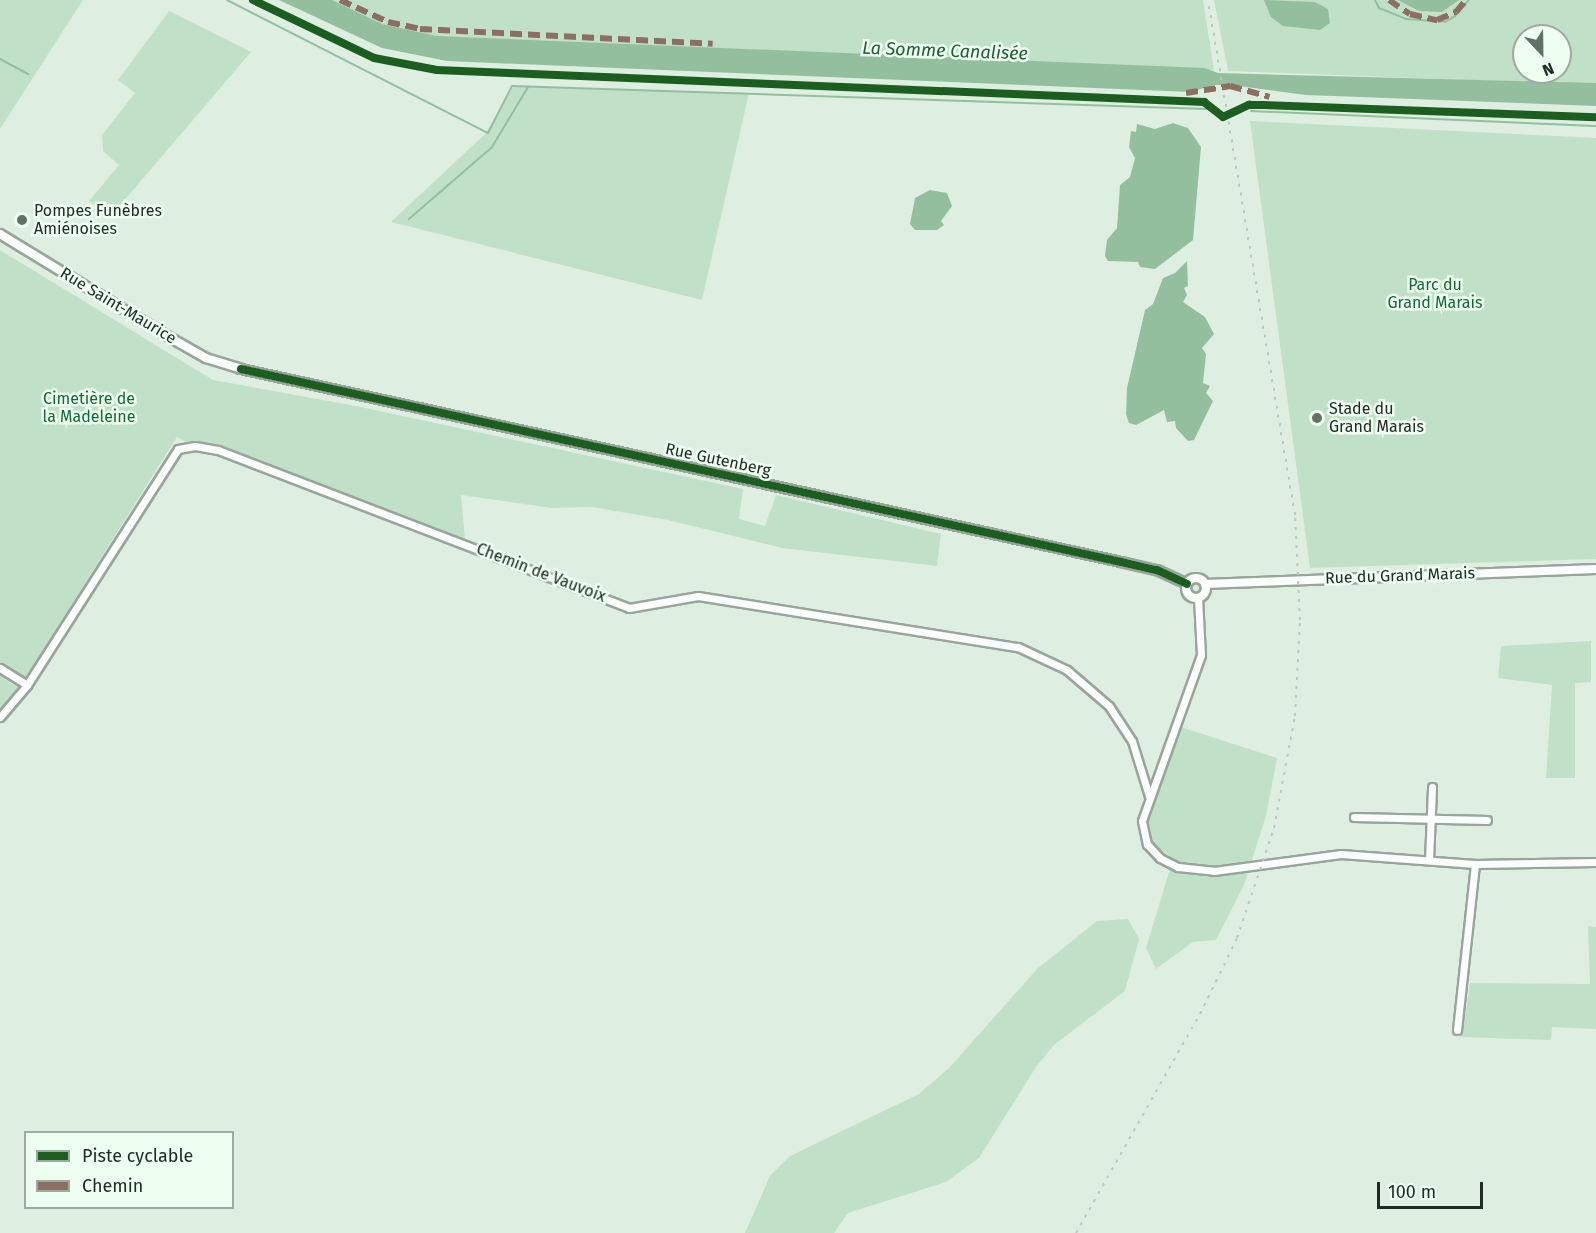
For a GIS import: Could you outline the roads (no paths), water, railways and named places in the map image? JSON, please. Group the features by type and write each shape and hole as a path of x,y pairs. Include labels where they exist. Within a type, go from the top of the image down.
{"street":[{"name":"Rue Saint-Maurice","path":"0,234 206,358 241,369"},
{"name":"Rue Gutenberg","path":"241,369 1157,570 1187,584"},
{"name":"Chemin de Vauvoix","path":"0,717 27,686 178,449 195,446 218,450 629,608 698,596 1028,651 1067,670 1109,706 1132,741 1149,796"},
{"name":"Rue du Grand Marais","path":"1205,584 1596,569"},
{"path":"1194,578 1205,584 1205,593 1198,598 1188,594 1187,584 1194,578"},
{"path":"1198,598 1201,655 1142,820 1144,836 1152,852 1168,863 1214,871 1341,854 1475,864 1596,862"},
{"path":"0,668 27,686"},
{"path":"1429,860 1432,787"},
{"path":"1354,816 1487,820"},
{"path":"1457,1030 1475,864"}],"waterway":[{"path":"227,0 488,133 512,86 1207,109"},
{"path":"1375,0 1379,8 1406,19 1445,22 1455,16 1469,0"},
{"path":"0,59 28,74"},
{"path":"409,219 492,147 528,87"},
{"path":"1251,111 1596,126"}],"railway":[{"path":"1076,1233 1200,1014 1237,938 1274,828 1295,716 1300,620 1295,515 1208,0"}],"place":[{"name":"Pompes Funèbres Amiénoises","path":"22,220"},
{"name":"Stade du Grand Marais","path":"1317,418"}],"water label":[{"name":"La Somme Canalisée","path":"945,51"}],"park label":[{"name":"Parc du Grand Marais","path":"1435,294"},
{"name":"Cimetière de la Madeleine","path":"89,408"}]}
